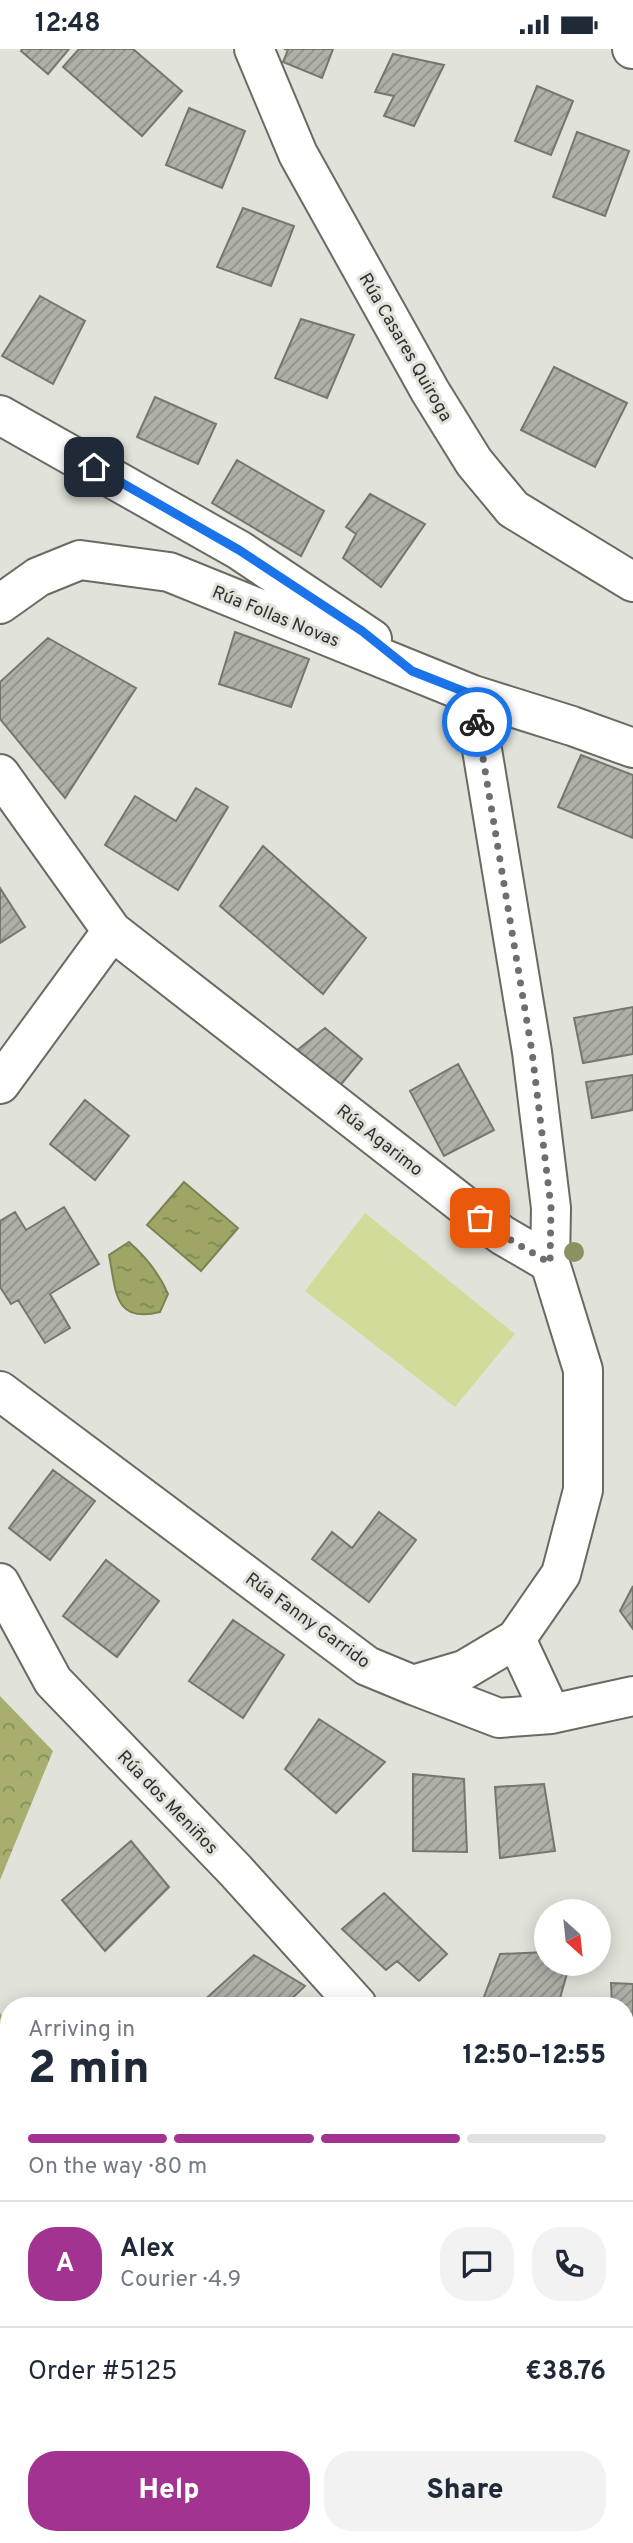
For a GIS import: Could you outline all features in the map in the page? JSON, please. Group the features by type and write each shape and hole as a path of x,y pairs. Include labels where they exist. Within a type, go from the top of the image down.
{"street":[{"name":"Rúa Casares Quiroga","path":"254,49 298,154 430,391 474,462 513,509 633,582"},
{"path":"0,415 239,550 362,631 412,671"},
{"name":"Rúa Follas Novas","path":"0,604 38,577 80,560 169,572 473,695 633,748"},
{"path":"413,1685 464,1669 516,1639 561,1574 583,1490 583,1370 550,1263 551,1207 532,1052 473,695"},
{"name":"Rúa Agarimo","path":"0,774 113,931 502,1235 550,1263"},
{"path":"0,1084 113,931"},
{"name":"Rúa Fanny Garrido","path":"0,1391 367,1666 499,1718 551,1714 633,1696"},
{"name":"Rúa dos Meniños","path":"0,1583 52,1681 234,1870 350,1997"},
{"path":"516,1639 551,1714"}],"green space":[{"path":"0,1696 53,1751 0,1880"}],"shaded area":[{"path":"365,1213 515,1334 455,1407 305,1291"}],"water":[{"path":"184,1182 238,1228 201,1271 147,1225"},
{"path":"129,1242 152,1266 168,1294 160,1312 133,1313 120,1301 109,1255"}],"building":[{"path":"69,49 48,74 21,51"},
{"path":"79,49 133,49 182,91 142,136 63,67"},
{"path":"284,49 333,49 322,78 283,62 288,50"},
{"path":"393,54 444,65 414,126 384,116 394,96 375,92"},
{"path":"537,86 573,101 551,155 515,141"},
{"path":"189,108 245,131 222,188 166,165"},
{"path":"577,132 629,151 605,216 553,197"},
{"path":"243,208 294,226 271,286 217,267"},
{"path":"40,296 85,321 53,384 2,356"},
{"path":"301,319 354,335 327,398 275,378"},
{"path":"554,367 627,403 595,467 521,430"},
{"path":"155,397 216,424 198,464 137,437"},
{"path":"237,460 324,511 301,556 212,503"},
{"path":"370,494 425,524 381,587 343,558 356,534 346,527"},
{"path":"235,632 309,659 291,707 219,684"},
{"path":"48,638 136,688 65,798 0,719 0,682"},
{"path":"581,755 633,775 633,838 558,807"},
{"path":"196,788 228,807 178,890 105,845 135,796 176,821"},
{"path":"263,846 366,938 323,994 220,906"},
{"path":"0,888 25,927 0,943"},
{"path":"633,1007 633,1054 583,1063 574,1018"},
{"path":"325,1028 362,1059 338,1088 296,1051"},
{"path":"458,1064 494,1130 444,1156 410,1091"},
{"path":"633,1075 633,1110 592,1118 586,1082"},
{"path":"85,1100 129,1136 95,1180 50,1144"},
{"path":"64,1207 99,1264 50,1294 70,1328 45,1343 18,1300 11,1304 0,1287 0,1221 15,1212 26,1230"},
{"path":"53,1470 95,1501 50,1560 9,1528"},
{"path":"379,1512 416,1540 369,1602 312,1559 332,1532 352,1548"},
{"path":"106,1560 159,1601 117,1657 63,1616"},
{"path":"633,1586 633,1629 620,1611"},
{"path":"233,1620 284,1655 243,1718 189,1681"},
{"path":"319,1719 385,1762 336,1813 285,1769"},
{"path":"413,1774 464,1779 467,1852 413,1851"},
{"path":"544,1784 555,1851 500,1858 495,1787"},
{"path":"131,1841 169,1887 105,1951 62,1900"},
{"path":"384,1893 447,1954 419,1981 397,1961 386,1970 342,1929"},
{"path":"534,1953 534,1976 566,1976 560,1997 484,1997 500,1954"},
{"path":"254,1955 305,1986 293,1997 208,1997"},
{"path":"611,1983 633,1984 633,1997 612,1997"}],"way so far":[{"path":"477,722 532,1052 551,1207 550,1263 502,1235 480,1218"}],"route":[{"path":"94,467 239,550 362,631 412,671 473,695 477,722"}]}
